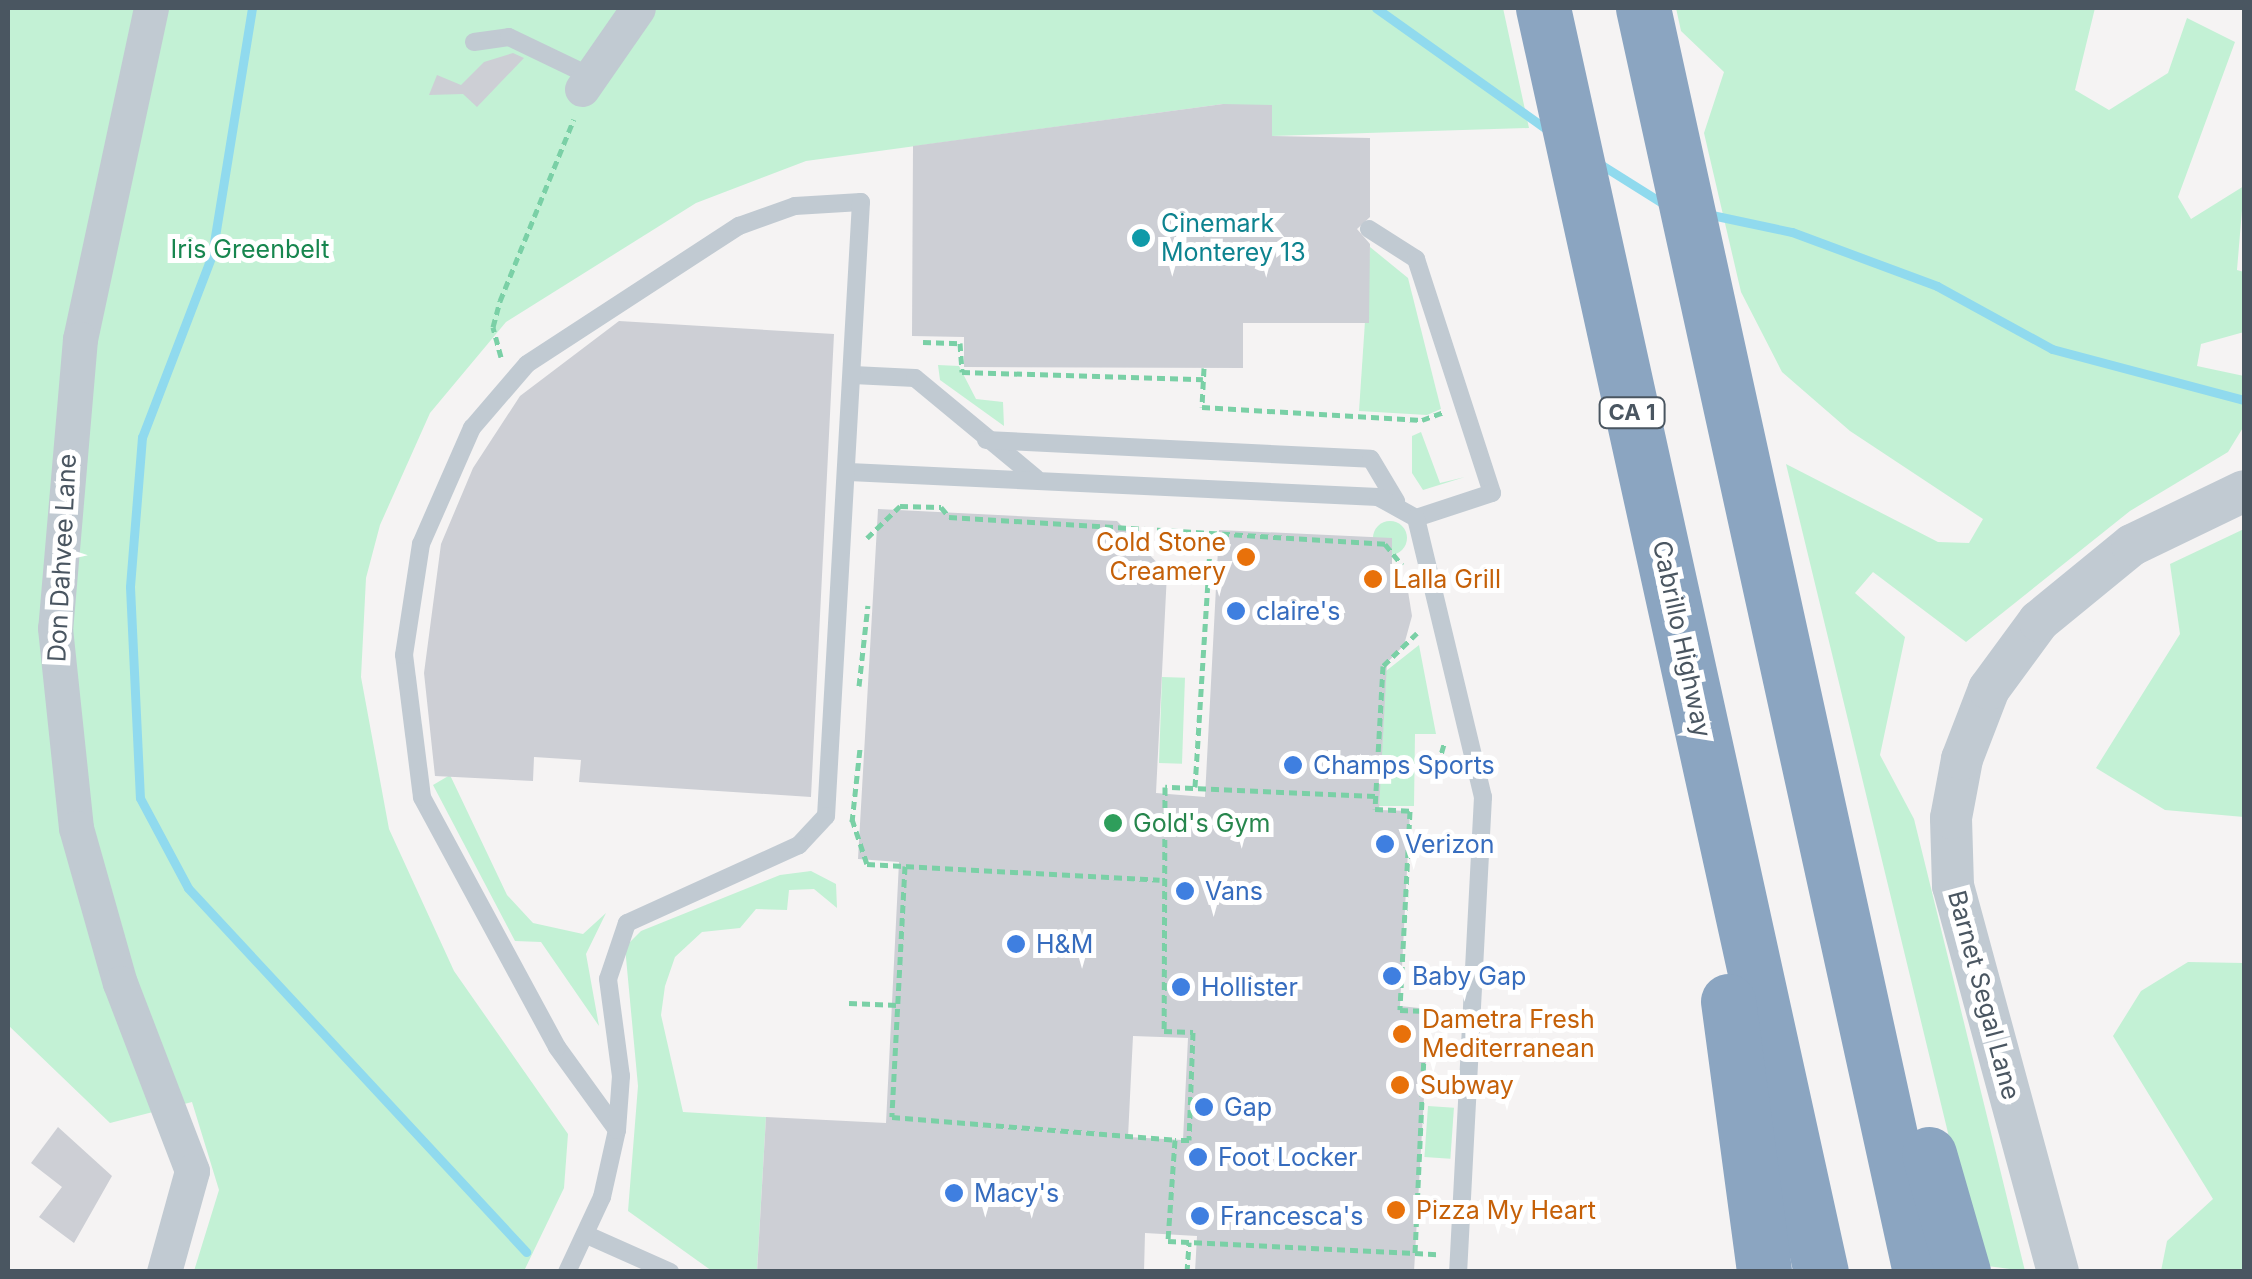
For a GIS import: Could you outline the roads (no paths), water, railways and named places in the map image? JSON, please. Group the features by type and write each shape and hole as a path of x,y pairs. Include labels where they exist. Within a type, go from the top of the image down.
{"highway":[{"name":"Cabrillo Highway","path":"1543,8 1821,1272"},
{"path":"1643,8 1920,1272"},
{"path":"1781,638 1963,1272"},
{"path":"1722,818 1721,949 1764,1272"}],"street":[{"name":"Don Dahvee Lane","path":"151,8 80,339 54,628 76,828 120,983 192,1171 164,1272"},
{"path":"585,82 638,8"},
{"name":"Barnet Segal Lane","path":"2058,1272 1953,886 1962,758 1989,689 2039,621 2132,545 2244,491"}],"lane":[{"path":"474,42 509,37 585,82"},
{"path":"567,1272 587,1236 617,1130 621,1076 608,979 627,923 799,845 826,816 849,472 861,202 795,206 739,226 512,376 462,445 421,544 404,655 412,764 468,894 617,1130"},
{"path":"1370,228 1416,259 1492,493 1416,518"},
{"path":"852,376 915,378 986,440 1041,480"},
{"path":"986,440 1371,460 1396,502 1416,518 1483,797 1458,1272"},
{"path":"849,472 1396,502"},
{"path":"587,1236 670,1272"}],"waterway":[{"path":"252,8 212,255 142,437 130,587 140,798 188,888 526,1252"},
{"path":"1376,8 1549,131"},
{"path":"1600,164 1667,206"},
{"path":"1707,214 1792,232 1937,286 2052,349 2244,400"}],"place":[{"name":"Cinemark Monterey 13","path":"1141,238"},
{"name":"Cold Stone Creamery","path":"1246,557"},
{"name":"Lalla Grill","path":"1373,579"},
{"name":"claire's","path":"1236,611"},
{"name":"Champs Sports","path":"1293,765"},
{"name":"Gold's Gym","path":"1113,823"},
{"name":"Verizon","path":"1385,844"},
{"name":"Vans","path":"1185,891"},
{"name":"H&M","path":"1016,944"},
{"name":"Baby Gap","path":"1392,976"},
{"name":"Hollister","path":"1181,987"},
{"name":"Dametra Fresh Mediterranean","path":"1402,1034"},
{"name":"Subway","path":"1400,1085"},
{"name":"Gap","path":"1204,1107"},
{"name":"Foot Locker","path":"1198,1157"},
{"name":"Macy's","path":"954,1193"},
{"name":"Pizza My Heart","path":"1396,1210"},
{"name":"Francesca's","path":"1200,1216"}],"park label":[{"name":"Iris Greenbelt","path":"250,249"}]}
